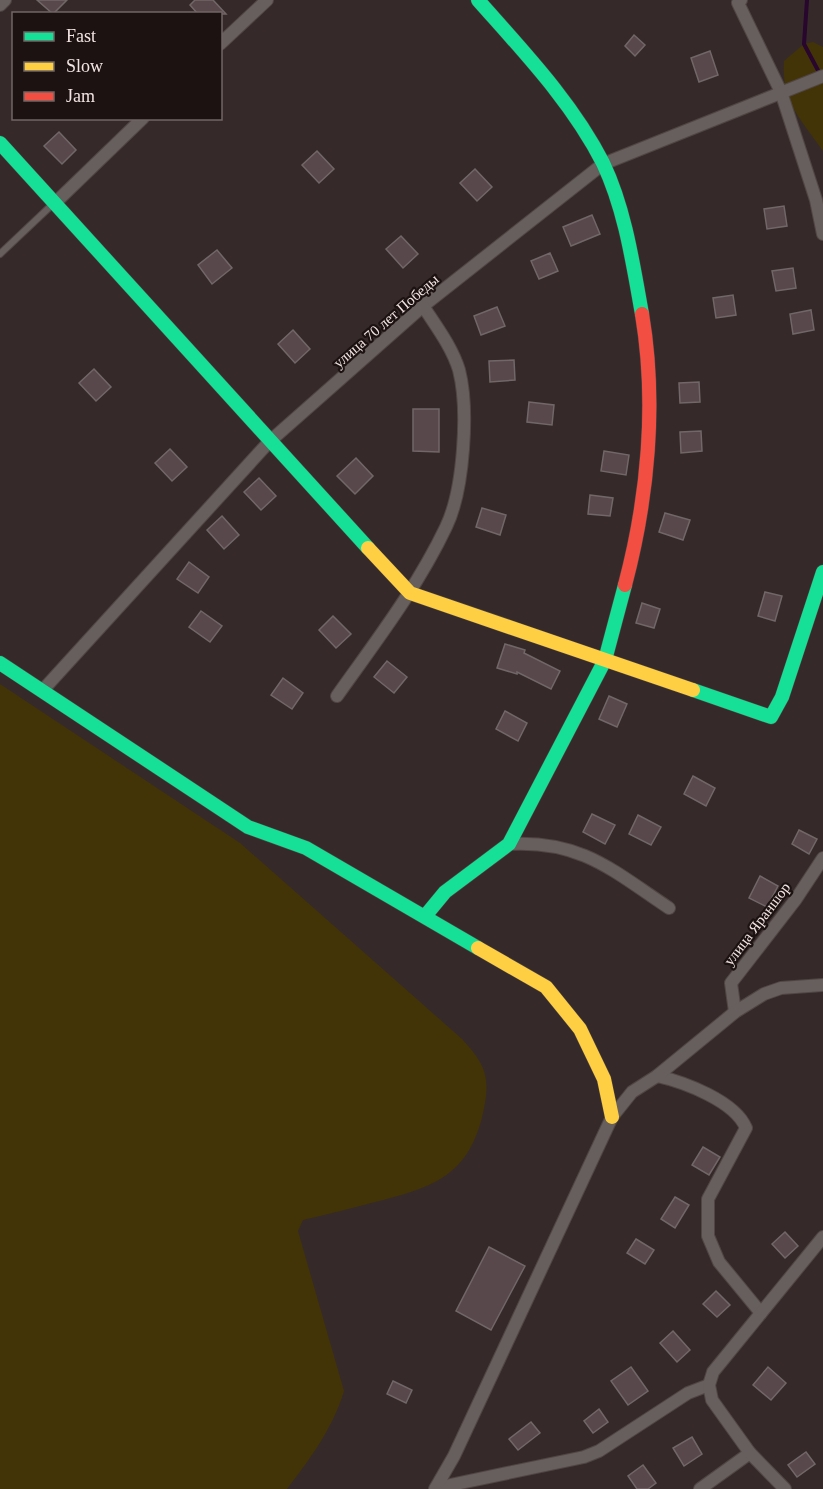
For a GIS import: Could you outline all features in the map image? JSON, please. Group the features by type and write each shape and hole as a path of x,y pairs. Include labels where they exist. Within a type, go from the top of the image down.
{"street":[{"path":"0,5 5,0"},
{"path":"222,42 267,0"},
{"path":"426,915 445,892 509,844 605,660 628,573 643,499 650,409 643,322 630,245 603,164 562,97 478,0"},
{"path":"739,2 781,92 816,200 823,234"},
{"name":"улица 70 лет Победы","path":"42,690 269,442 423,306 603,164 819,77"},
{"path":"56,202 141,120"},
{"path":"0,143 56,202 269,442 410,593 771,717 782,697 823,572"},
{"path":"337,696 410,593 448,525 462,466 465,418 459,370 444,337 423,306"},
{"path":"0,663 248,827 306,849 426,915 546,987 580,1029 604,1079 612,1117"},
{"path":"509,844 540,842 564,847 600,862 669,908"},
{"name":"улица Яраншор","path":"735,1012 730,983 796,899 823,858"},
{"path":"436,1489 454,1456 612,1117 632,1092 657,1076 735,1012 764,994 781,988 823,985"},
{"path":"657,1076 679,1081 706,1093 742,1120 746,1128 708,1199 708,1236 719,1262 762,1313"},
{"path":"785,1489 750,1453 712,1400 709,1385 713,1372 823,1237"},
{"path":"436,1489 584,1457 599,1450 688,1393 709,1385"},
{"path":"700,1489 750,1453"}],"lane":[{"path":"0,254 56,202"}],"shaded area":[{"path":"813,42 823,47 823,151 794,109 789,99 784,75 784,61 804,44"},
{"path":"0,684 240,843 462,1039 477,1057 484,1073 485,1101 477,1134 469,1151 446,1175 399,1196 303,1220 298,1231 344,1391 334,1418 312,1455 287,1489 0,1489"}],"building":[{"path":"37,0 67,0 55,12 51,12"},
{"path":"195,0 213,0 226,14 196,12 190,5"},
{"path":"634,35 645,45 635,56 625,46"},
{"path":"710,51 718,75 699,82 691,58"},
{"path":"59,132 76,150 62,164 44,146"},
{"path":"317,151 334,169 319,183 302,165"},
{"path":"475,169 492,187 477,201 460,183"},
{"path":"784,206 787,226 767,229 764,209"},
{"path":"592,215 600,234 571,246 563,227"},
{"path":"401,236 418,254 403,268 386,249"},
{"path":"217,250 232,268 212,284 198,265"},
{"path":"550,253 558,271 539,279 531,261"},
{"path":"793,268 796,288 776,291 772,271"},
{"path":"733,295 736,315 716,318 713,298"},
{"path":"497,307 505,326 481,335 474,316"},
{"path":"811,310 814,330 793,334 790,314"},
{"path":"293,330 310,349 295,363 278,344"},
{"path":"514,360 515,380 490,382 489,361"},
{"path":"94,369 111,387 96,401 79,383"},
{"path":"699,382 700,402 680,403 679,383"},
{"path":"529,402 554,405 552,425 527,422"},
{"path":"413,409 439,409 439,452 413,451"},
{"path":"701,431 702,451 681,453 680,432"},
{"path":"170,449 187,467 172,481 155,463"},
{"path":"604,451 629,455 626,475 601,471"},
{"path":"356,458 373,476 355,494 337,476"},
{"path":"259,478 276,496 261,510 244,492"},
{"path":"590,495 613,498 610,516 588,514"},
{"path":"482,508 506,515 500,535 476,527"},
{"path":"665,513 690,520 683,540 659,532"},
{"path":"222,516 239,535 224,549 207,530"},
{"path":"189,562 209,577 198,593 177,579"},
{"path":"765,592 782,596 775,621 758,616"},
{"path":"642,603 660,609 654,628 636,623"},
{"path":"201,611 222,626 210,642 189,627"},
{"path":"333,616 351,634 336,648 319,630"},
{"path":"505,644 525,650 524,653 560,671 551,689 517,672 517,674 497,668"},
{"path":"387,661 407,677 394,693 374,677"},
{"path":"283,678 303,693 292,709 271,695"},
{"path":"609,696 627,704 617,727 599,719"},
{"path":"505,711 527,723 518,741 496,729"},
{"path":"693,776 715,788 706,806 684,794"},
{"path":"592,814 615,825 605,844 583,832"},
{"path":"638,815 661,827 651,845 629,834"},
{"path":"799,830 817,839 809,854 792,844"},
{"path":"760,876 778,886 767,907 749,898"},
{"path":"703,1147 720,1157 709,1175 692,1165"},
{"path":"675,1197 689,1205 675,1228 661,1219"},
{"path":"785,1232 798,1246 785,1258 772,1244"},
{"path":"636,1239 654,1250 645,1264 627,1253"},
{"path":"489,1247 525,1266 491,1330 456,1311"},
{"path":"716,1291 730,1305 717,1317 703,1304"},
{"path":"673,1331 690,1350 677,1362 660,1343"},
{"path":"631,1367 648,1391 628,1405 611,1381"},
{"path":"768,1367 786,1383 771,1400 753,1385"},
{"path":"393,1381 412,1390 406,1403 387,1394"},
{"path":"599,1409 608,1422 593,1433 584,1421"},
{"path":"531,1422 540,1433 518,1450 509,1439"},
{"path":"692,1437 702,1454 684,1466 673,1448"},
{"path":"806,1452 815,1464 797,1477 788,1465"},
{"path":"643,1465 656,1483 648,1489 637,1489 628,1476"}],"waterway":[{"path":"807,0 804,44 821,76"}],"traffic: fast":[{"path":"478,0 562,98 603,163 623,218 642,314"},
{"path":"0,143 368,548"},
{"path":"693,690 771,717 782,697 823,572"},
{"path":"426,915 445,892 509,844 605,660 625,585"},
{"path":"0,663 248,827 306,848 478,948"}],"traffic: slow":[{"path":"368,548 410,593 693,690"},
{"path":"478,948 546,987 580,1029 604,1079 612,1117"}],"traffic: jam":[{"path":"625,585 639,518 648,450 649,382 642,314"}]}
